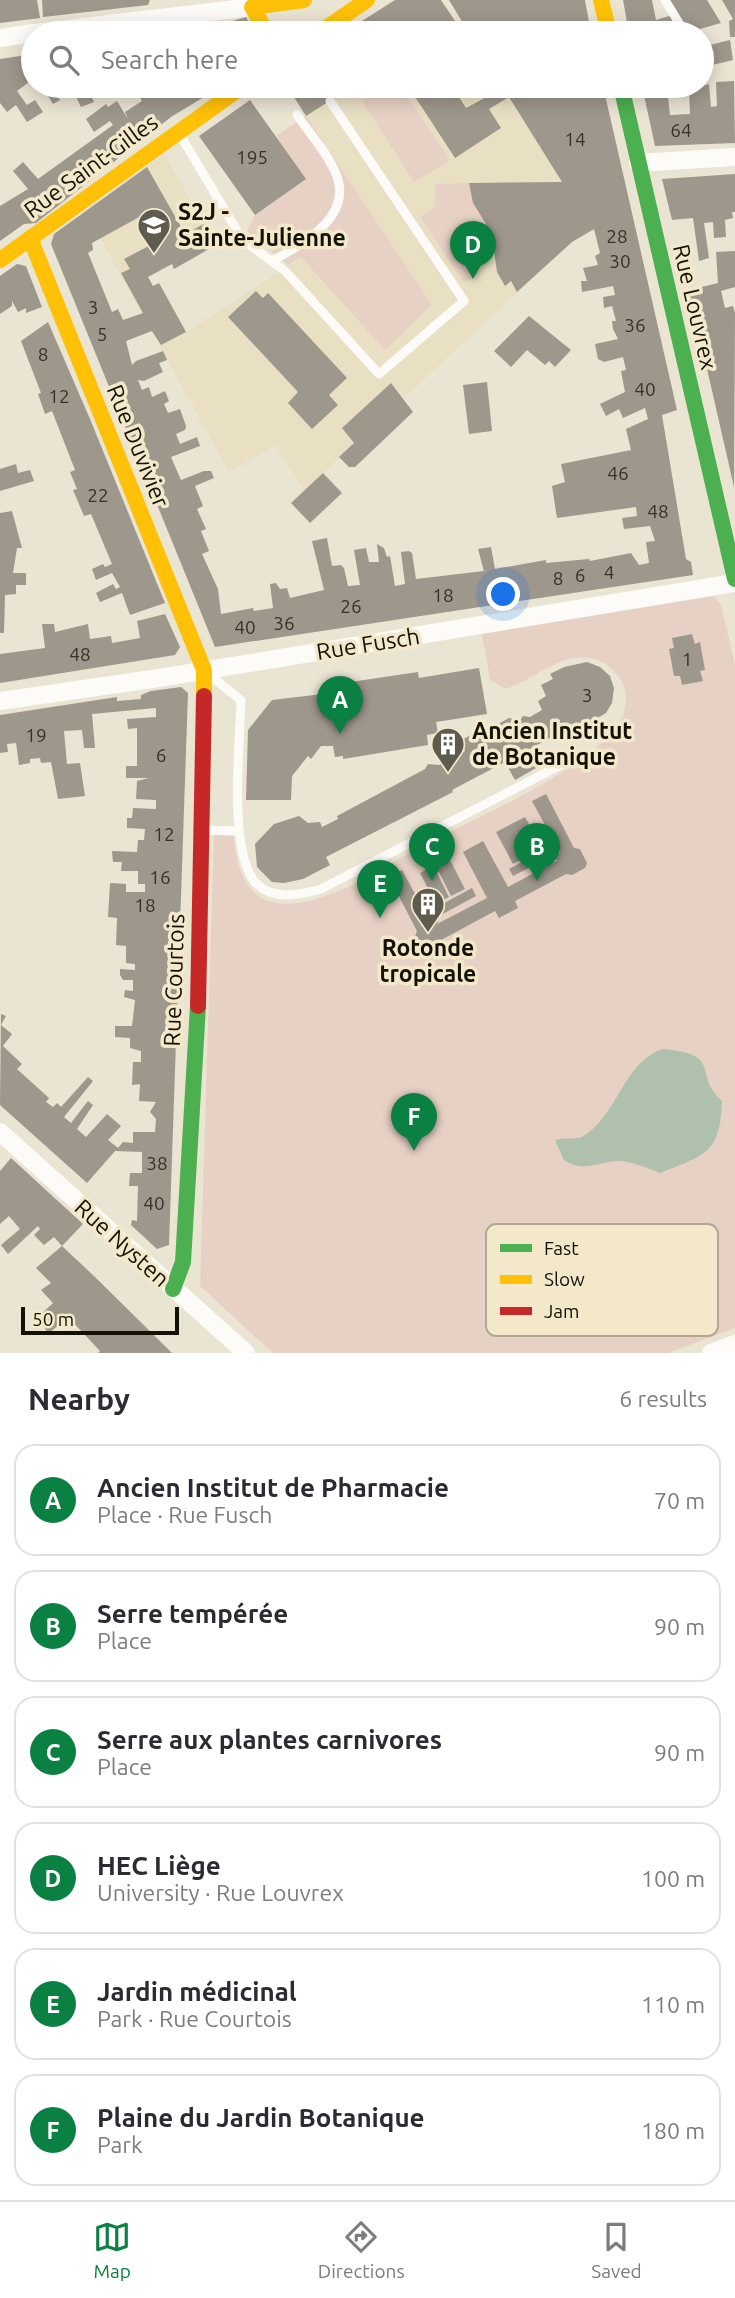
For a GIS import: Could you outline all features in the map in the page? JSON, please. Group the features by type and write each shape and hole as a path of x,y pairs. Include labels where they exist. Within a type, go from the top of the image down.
{"street":[{"path":"103,21 173,9 252,7 304,0"},
{"path":"336,21 367,0"},
{"path":"601,0 606,21"},
{"path":"252,7 260,21"},
{"path":"0,38 21,35"},
{"name":"Rue Saint-Gilles","path":"0,260 226,98"},
{"name":"Rue Louvrex","path":"624,98 735,581"},
{"path":"638,163 735,157"},
{"name":"Rue Duvivier","path":"30,238 204,670"},
{"name":"Rue Fusch","path":"0,701 204,670 735,581"},
{"name":"Rue Courtois","path":"173,1289 183,1262 198,1013 204,670"},
{"name":"Rue Nysten","path":"0,1132 246,1353"},
{"path":"711,1353 735,1344"}],"lane":[{"path":"665,0 678,21"},
{"path":"178,132 242,239 286,272 379,374 464,302 330,101"},
{"path":"271,261 314,235 329,221 338,206 340,187 336,173 297,115"},
{"path":"204,670 241,700 238,831 243,854 255,882 273,894 300,896 335,882 580,755"},
{"path":"201,830 238,831"}],"shaded area":[{"path":"295,98 606,98 630,212 572,242 304,491 276,445 229,472 85,211 164,154 216,245 174,269 171,265 148,277 153,286 159,283 187,332 301,257 306,116"},
{"path":"367,98 408,98 450,160 414,182 362,101"},
{"path":"306,116 432,305 385,350 301,257 288,265 247,231 255,215 305,179 276,136"},
{"path":"469,183 473,203 486,224 482,231 485,241 468,253 478,274 464,283 420,217 435,206 435,184"},
{"path":"714,596 721,605 735,665 735,1328 718,1334 718,1224 486,1224 486,1336 714,1336 668,1353 273,1353 200,1286 214,835 234,836 238,863 245,881 265,900 286,904 322,897 347,888 546,782 594,750 620,723 625,705 624,687 616,673 604,663 591,658 566,660 506,689 490,680 482,634"},
{"path":"662,1049 681,1052 700,1060 713,1091 722,1101 718,1132 707,1150 688,1162 660,1173 623,1161 577,1166 564,1160 555,1140 582,1137 594,1128 638,1066"}],"building":[{"path":"0,0 37,0 40,18 0,23"},
{"path":"42,0 150,0 148,5 43,17"},
{"path":"395,0 441,0 455,21 362,21"},
{"path":"449,0 585,0 589,21 462,21"},
{"path":"623,0 652,0 656,20 669,16 676,21 627,21"},
{"path":"669,0 707,0 721,23 714,25 714,21 682,21"},
{"path":"722,0 735,0 735,37 730,37 729,21 733,19"},
{"path":"246,17 248,21 233,21"},
{"path":"730,40 733,60 714,65 714,44"},
{"path":"21,56 21,88 17,91 27,105 35,100 43,112 27,122 16,105 7,112 0,103 0,59"},
{"path":"734,81 735,143 655,146 645,98 668,98 670,115 690,114 689,98 710,98 711,107 717,106 716,82"},
{"path":"49,98 59,98 60,100 53,104"},
{"path":"77,98 92,98 94,102 81,107"},
{"path":"140,98 202,98 171,117 36,223 24,224 0,241 0,206 28,189 13,171 23,162 38,179 113,125 110,121 94,132 86,119 106,104 108,107 117,101 128,119 125,112 142,101"},
{"path":"295,98 334,98 306,116"},
{"path":"416,98 460,98 466,108 485,98 507,98 489,109 501,128 455,158"},
{"path":"510,98 606,98 677,410 662,415 686,559 691,562 693,575 215,647 51,244 54,234 147,167 185,234 204,224 216,245 174,269 172,264 148,277 153,286 159,283 186,332 161,345 152,331 126,341 132,365 163,351 167,360 159,363 163,372 144,381 138,380 142,390 149,387 152,397 165,391 169,401 164,404 168,413 180,409 186,426 185,430 176,434 180,444 197,437 200,446 171,457 181,480 204,471 211,471 214,478 195,486 203,506 197,509 206,529 201,531 209,551 202,554 218,589 221,614 253,608 254,611 273,608 270,584 276,583 280,589 287,588 290,598 324,590 312,541 327,538 332,566 341,565 344,568 348,586 360,585 354,550 366,548 369,562 379,562 377,544 384,548 387,557 390,556 395,586 405,584 401,552 409,551 412,553 416,579 484,571 478,549 491,547 495,569 546,560 546,563 590,561 631,553 639,565 649,563 646,542 655,541 650,526 624,529 622,518 637,516 636,507 557,518 552,486 565,482 561,464 631,450 626,429 648,419 645,408 623,418 619,409 606,416 600,404 625,392 621,371 626,370 623,357 604,362 598,359 595,344 618,339 613,329 612,321 616,321 612,306 604,308 603,297 615,295 613,286 582,292 581,281 587,281 583,268 598,265 595,256 600,253 594,229 572,242 517,292 511,281 505,286 497,272 493,243 485,241 482,236 486,224 473,203 469,183 562,182","holes":["143,215 158,241 124,259 130,269 121,273 143,313 123,320 118,309 112,312 88,253 93,250 92,243"]},
{"path":"250,100 306,179 255,215 199,136"},
{"path":"735,174 735,212 732,212 733,218 725,220 726,237 714,238 713,222 704,223 709,258 699,261 693,218 672,220 662,179"},
{"path":"735,251 735,287 721,291 725,308 733,306 735,313 734,487 689,290 718,283 716,252"},
{"path":"17,264 26,266 42,307 26,313 26,308 18,312 12,301 12,306 0,314 0,276"},
{"path":"256,291 263,298 268,293 347,378 329,395 338,405 312,429 288,403 298,392 228,317"},
{"path":"529,316 571,350 555,367 549,361 545,365 527,350 511,367 494,351"},
{"path":"48,322 165,603 130,615 122,593 100,602 96,593 113,584 116,589 120,587 112,573 96,580 92,569 103,564 105,567 112,564 91,514 84,516 73,490 77,489 70,472 75,470 52,411 45,414 38,394 41,393 21,341"},
{"path":"487,382 492,431 469,434 463,385"},
{"path":"391,383 413,412 355,467 349,467 339,457 354,443 342,428"},
{"path":"16,464 18,473 30,470 34,481 0,491 0,469"},
{"path":"323,473 342,493 310,523 291,503"},
{"path":"12,511 22,548 17,548 13,573 26,573 26,585 16,585 16,594 5,595 4,633 0,633 0,513"},
{"path":"165,614 180,647 175,655 0,683 0,654 45,648 42,624 54,624 55,632 88,624 90,639 111,636 112,643 140,638 137,621"},
{"path":"692,634 695,644 700,642 705,670 700,671 703,681 682,685 680,676 674,676 669,649 674,648 672,638"},
{"name":"Ancien Institut de Botanique","path":"587,662 600,667 610,676 614,688 612,703 606,713 593,721 595,724 568,738 564,730 528,750 538,767 515,780 505,762 452,790 453,792 326,857 330,865 303,879 284,883 272,882 257,867 255,844 274,824 299,816 308,823 320,822 322,827 338,819 337,816 425,769 428,764 439,765 465,751 460,741 489,725 491,728 509,718 520,720 523,716 530,717 542,710 538,701 546,696 541,685 553,679 550,674 564,667"},
{"path":"479,668 487,714 436,722 438,733 427,735 428,745 343,759 343,756 335,757 333,746 321,746 311,759 308,756 292,776 291,800 246,800 248,730 272,700 331,693 330,685 418,672 419,678"},
{"path":"181,687 188,693 169,1245 157,1249 131,1225 132,1220 137,1221 138,1186 129,1186 130,1173 142,1173 142,1152 115,1151 87,1183 0,1105 1,1014 6,1016 1,1025 12,1034 3,1046 22,1064 17,1069 49,1098 46,1102 53,1107 57,1103 61,1107 88,1077 93,1081 64,1117 71,1123 88,1101 93,1105 77,1129 86,1137 107,1114 121,1126 108,1140 118,1148 123,1142 133,1143 133,1132 155,1132 156,1119 150,1112 156,1102 139,1101 140,1084 132,1085 133,1062 141,1062 141,1051 130,1048 130,1038 115,1037 115,1026 132,1026 135,1000 124,997 125,990 133,991 133,980 123,980 120,969 135,970 135,964 126,963 126,946 116,945 117,918 108,917 110,883 126,884 126,892 145,892 145,884 138,884 138,871 121,871 122,862 113,862 112,851 137,852 138,840 144,840 145,829 127,828 127,818 132,818 133,808 156,809 156,800 136,799 137,781 149,778 126,778 126,766 137,766 137,728 128,729 127,719 156,717 156,708 92,714 95,748 84,748 82,730 64,731 67,764 80,763 85,796 58,799 51,762 41,763 40,758 30,759 30,763 19,765 16,743 7,744 8,752 0,753 0,715 117,697 117,701 141,699 141,695 151,691"},
{"path":"546,794 574,848 580,849 587,863 585,868 572,875 566,874 515,901 518,908 499,918 495,911 443,939 442,944 423,951 415,936 417,931 389,877 402,870 431,923 431,919 438,921 437,924 487,898 463,852 483,841 508,887 558,860 554,859 556,853 560,853 532,801"},
{"path":"525,817 542,848 529,855 516,831 526,857 513,864 496,832"},
{"path":"546,849 550,857 513,876 509,869"},
{"path":"449,858 465,889 451,896 439,872 437,873 449,897 436,904 420,873"},
{"path":"472,888 476,896 439,916 435,908"},
{"path":"11,1158 83,1224 62,1246 54,1237 44,1245 34,1235 40,1229 38,1226 8,1254 1,1245 20,1229 9,1216 0,1224 0,1171"},
{"path":"62,1246 172,1353 98,1353 100,1351 68,1317 48,1334 39,1316 53,1303 41,1290 51,1283 36,1268"}],"traffic: fast":[{"path":"624,98 735,579"},
{"path":"173,1289 183,1262 198,1006"}],"traffic: slow":[{"path":"260,21 252,7 304,0"},
{"path":"336,21 367,0"},
{"path":"601,0 606,21"},
{"path":"0,260 226,98"},
{"path":"30,238 204,670 204,696"}],"traffic: jam":[{"path":"198,1006 204,696"}],"place":[{"name":"S2J - Sainte-Julienne","path":"154,255"},
{"name":"HEC Liège","path":"473,279"},
{"name":"Ancien Institut de Pharmacie","path":"340,734"},
{"name":"Ancien Institut de Botanique","path":"448,774"},
{"name":"Serre aux plantes carnivores","path":"432,881"},
{"name":"Serre tempérée","path":"537,881"},
{"name":"Jardin médicinal","path":"380,918"},
{"name":"Rotonde tropicale","path":"428,934"},
{"name":"Plaine du Jardin Botanique","path":"414,1151"}]}
